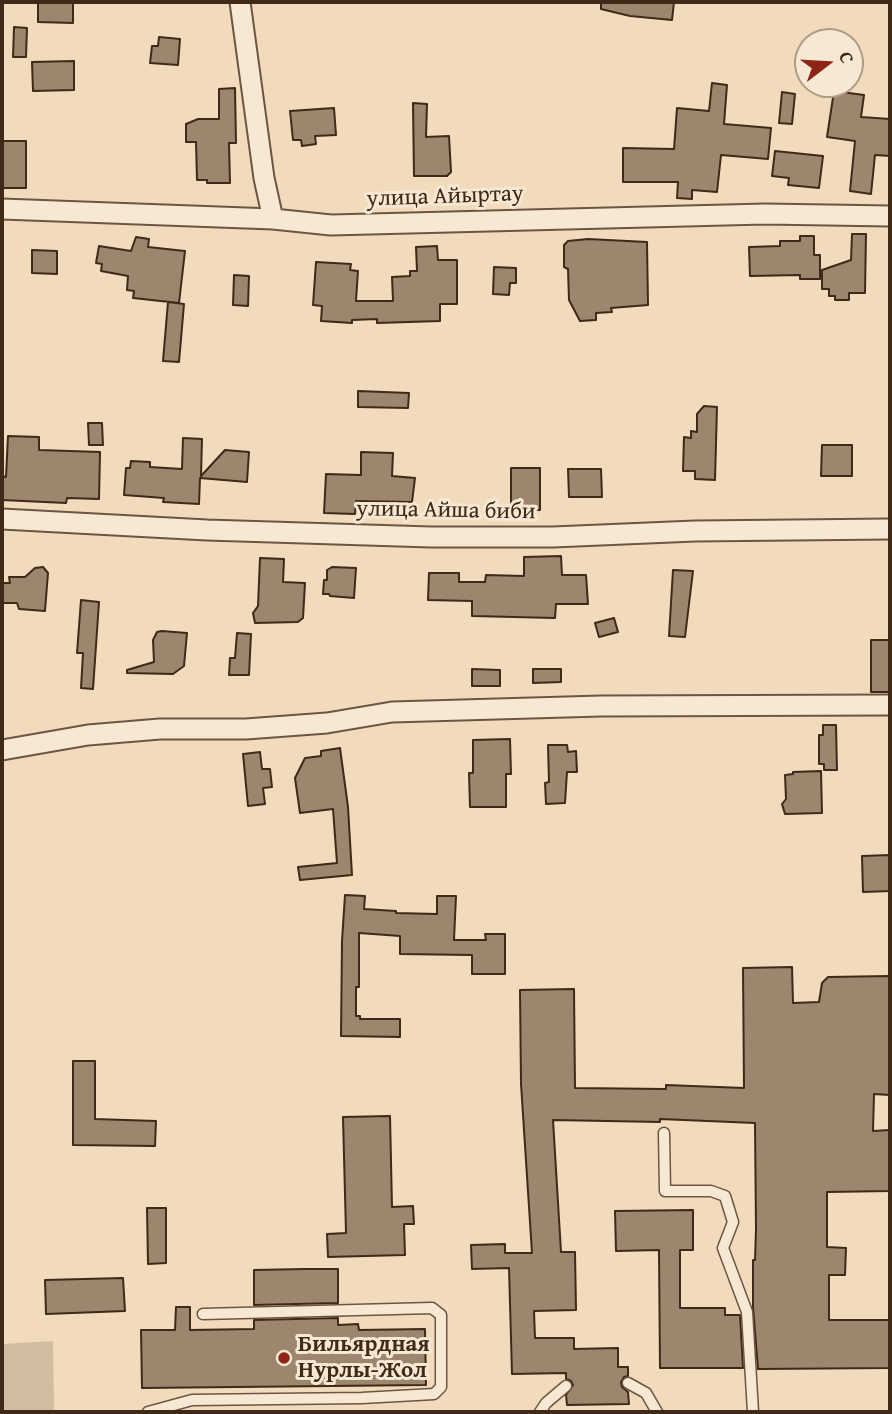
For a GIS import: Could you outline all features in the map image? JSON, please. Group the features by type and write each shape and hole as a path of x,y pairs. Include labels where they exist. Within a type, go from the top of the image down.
{"street":[{"path":"240,2 264,178 273,219"},
{"name":"улица Айыртау","path":"2,209 273,219 331,225 765,214 890,216"},
{"name":"улица Айша биби","path":"2,519 444,537 890,529"},
{"path":"2,750 88,735 160,729 246,729 327,723 392,712 601,706 890,705"}],"lane":[{"path":"664,1133 665,1191 711,1191 725,1196 733,1222 723,1248 747,1312 753,1412"},
{"path":"148,1412 192,1400 362,1398 434,1394 441,1387 441,1315 432,1308 203,1314"},
{"path":"628,1383 646,1393 657,1412"},
{"path":"540,1412 545,1403 566,1386"}],"shaded area":[{"path":"53,1341 54,1412 2,1412 2,1344"}],"building":[{"path":"38,2 73,2 73,23 38,22"},
{"path":"601,2 674,2 672,20 630,16 601,9"},
{"path":"14,27 27,28 26,57 13,57"},
{"path":"159,37 180,39 178,65 150,63 152,46 158,46"},
{"path":"74,61 74,90 33,91 32,62"},
{"path":"712,83 727,85 724,124 771,128 768,159 721,155 717,192 692,190 692,199 677,198 678,182 623,182 623,148 674,149 677,108 709,111"},
{"path":"235,88 236,143 229,143 230,183 197,180 196,142 186,142 186,124 198,119 219,119 219,89"},
{"path":"782,92 794,94 792,124 779,123"},
{"path":"833,98 864,98 861,117 890,119 890,156 875,155 871,194 850,191 855,141 827,137"},
{"path":"413,103 427,104 426,137 449,136 451,172 447,176 414,176"},
{"path":"334,108 336,135 315,136 316,144 302,146 301,140 293,140 290,111"},
{"path":"2,141 26,141 26,188 2,188"},
{"path":"775,151 823,156 819,188 788,185 789,178 772,176"},
{"path":"852,234 866,234 865,293 849,293 849,300 835,300 835,296 829,296 829,289 822,289 822,270 851,260"},
{"path":"800,236 814,236 814,255 820,255 820,279 800,279 800,275 750,276 749,247 780,246 780,241 800,241"},
{"path":"136,237 149,239 148,247 185,251 179,303 133,298 134,291 127,290 128,276 101,271 102,264 96,263 99,246 131,251"},
{"path":"588,239 647,242 648,305 611,308 612,312 596,313 596,320 580,321 569,300 564,245 568,241"},
{"path":"437,246 438,260 457,260 457,304 440,304 440,321 321,321 322,306 313,305 316,262 351,264 350,270 358,271 356,301 393,301 392,277 410,276 410,271 417,271 416,247"},
{"path":"32,250 57,251 57,274 32,273"},
{"path":"494,267 516,268 516,283 510,283 509,295 493,294"},
{"path":"234,275 249,276 248,306 233,305"},
{"path":"168,302 184,304 179,362 163,361"},
{"path":"358,391 409,393 408,408 358,407"},
{"path":"704,406 717,407 715,480 695,479 695,471 683,471 684,437 691,438 691,431 697,432 697,414"},
{"path":"88,423 102,423 103,445 89,445"},
{"path":"8,436 39,437 39,450 100,452 99,499 67,498 66,503 2,500 2,476 6,477"},
{"path":"183,438 202,439 201,476 225,450 249,452 247,482 200,478 199,504 163,502 164,498 124,495 126,468 130,468 131,461 150,462 150,467 182,469"},
{"path":"822,445 852,445 852,476 821,476"},
{"path":"361,452 393,453 392,476 415,478 412,502 356,501 355,514 324,513 326,474 361,475"},
{"path":"511,468 540,468 540,510 511,510"},
{"path":"568,469 601,469 602,497 569,497"},
{"path":"561,556 562,575 586,575 588,604 556,604 555,618 472,616 472,601 428,600 429,573 459,573 459,582 485,582 486,575 524,576 524,557"},
{"path":"260,558 284,559 283,582 305,583 303,618 298,622 255,623 253,613 258,606"},
{"path":"43,567 48,573 45,611 19,609 17,603 2,603 2,583 10,583 9,577 25,577 35,568"},
{"path":"332,567 356,568 354,598 323,594 327,570"},
{"path":"673,570 693,571 685,637 669,636"},
{"path":"81,600 99,602 93,689 81,688 83,653 77,653"},
{"path":"614,618 618,632 599,637 595,623"},
{"path":"157,632 187,633 184,666 173,674 127,673 127,670 154,662 153,640"},
{"path":"237,633 251,634 249,675 229,675 230,658 235,658"},
{"path":"871,640 890,640 890,692 871,692"},
{"path":"472,669 500,670 500,686 472,686"},
{"path":"533,669 561,669 561,682 533,683"},
{"path":"823,725 836,725 837,770 824,770 824,764 819,764 819,735 823,735"},
{"path":"510,739 511,774 506,774 506,807 470,807 469,773 473,773 473,740"},
{"path":"548,745 567,745 568,752 576,751 577,772 567,772 565,803 546,804 545,783 549,782"},
{"path":"340,748 348,807 352,875 300,880 298,867 337,863 333,809 300,813 295,778 305,758 321,756 321,751"},
{"path":"260,752 262,769 270,769 272,787 263,788 265,804 248,806 243,754"},
{"path":"821,771 822,813 785,814 782,804 786,799 785,775"},
{"path":"890,855 890,891 863,892 862,856"},
{"path":"345,895 365,896 364,909 437,914 437,896 456,896 454,940 486,940 485,934 505,934 505,974 472,974 472,955 400,954 400,936 359,933 356,1016 360,1016 360,1019 400,1019 400,1037 341,1036"},
{"path":"792,967 793,1003 819,1002 822,983 828,977 890,976 890,1095 874,1094 873,1131 890,1130 890,1191 827,1192 827,1247 846,1248 845,1275 829,1275 829,1320 890,1320 890,1368 758,1369 753,1307 756,1229 755,1123 660,1119 660,1122 553,1120 561,1252 575,1252 576,1310 534,1311 535,1338 574,1338 574,1349 618,1348 618,1367 628,1367 628,1376 621,1382 628,1392 629,1404 567,1405 566,1395 573,1385 566,1379 566,1373 512,1374 509,1268 472,1269 471,1245 505,1244 505,1253 532,1253 521,1084 520,990 574,989 575,1088 666,1089 666,1085 744,1088 743,968"},
{"path":"73,1061 95,1061 95,1119 156,1121 155,1146 73,1145"},
{"path":"390,1116 392,1207 413,1206 414,1224 404,1224 405,1255 328,1257 327,1234 346,1233 343,1117"},
{"path":"147,1208 166,1208 166,1263 148,1264"},
{"path":"693,1210 693,1250 680,1250 680,1308 725,1308 725,1315 740,1315 743,1368 660,1368 659,1250 616,1251 615,1211"},
{"path":"338,1269 338,1303 254,1305 254,1270"},
{"path":"123,1278 125,1311 46,1314 45,1280"},
{"name":"Бильярдная Нурлы-Жол","path":"176,1307 190,1307 190,1330 254,1329 254,1320 338,1318 338,1325 358,1324 359,1330 425,1329 426,1385 142,1388 141,1330 175,1330"}],"place":[{"name":"Бильярдная Нурлы-Жол","path":"284,1358"}]}
